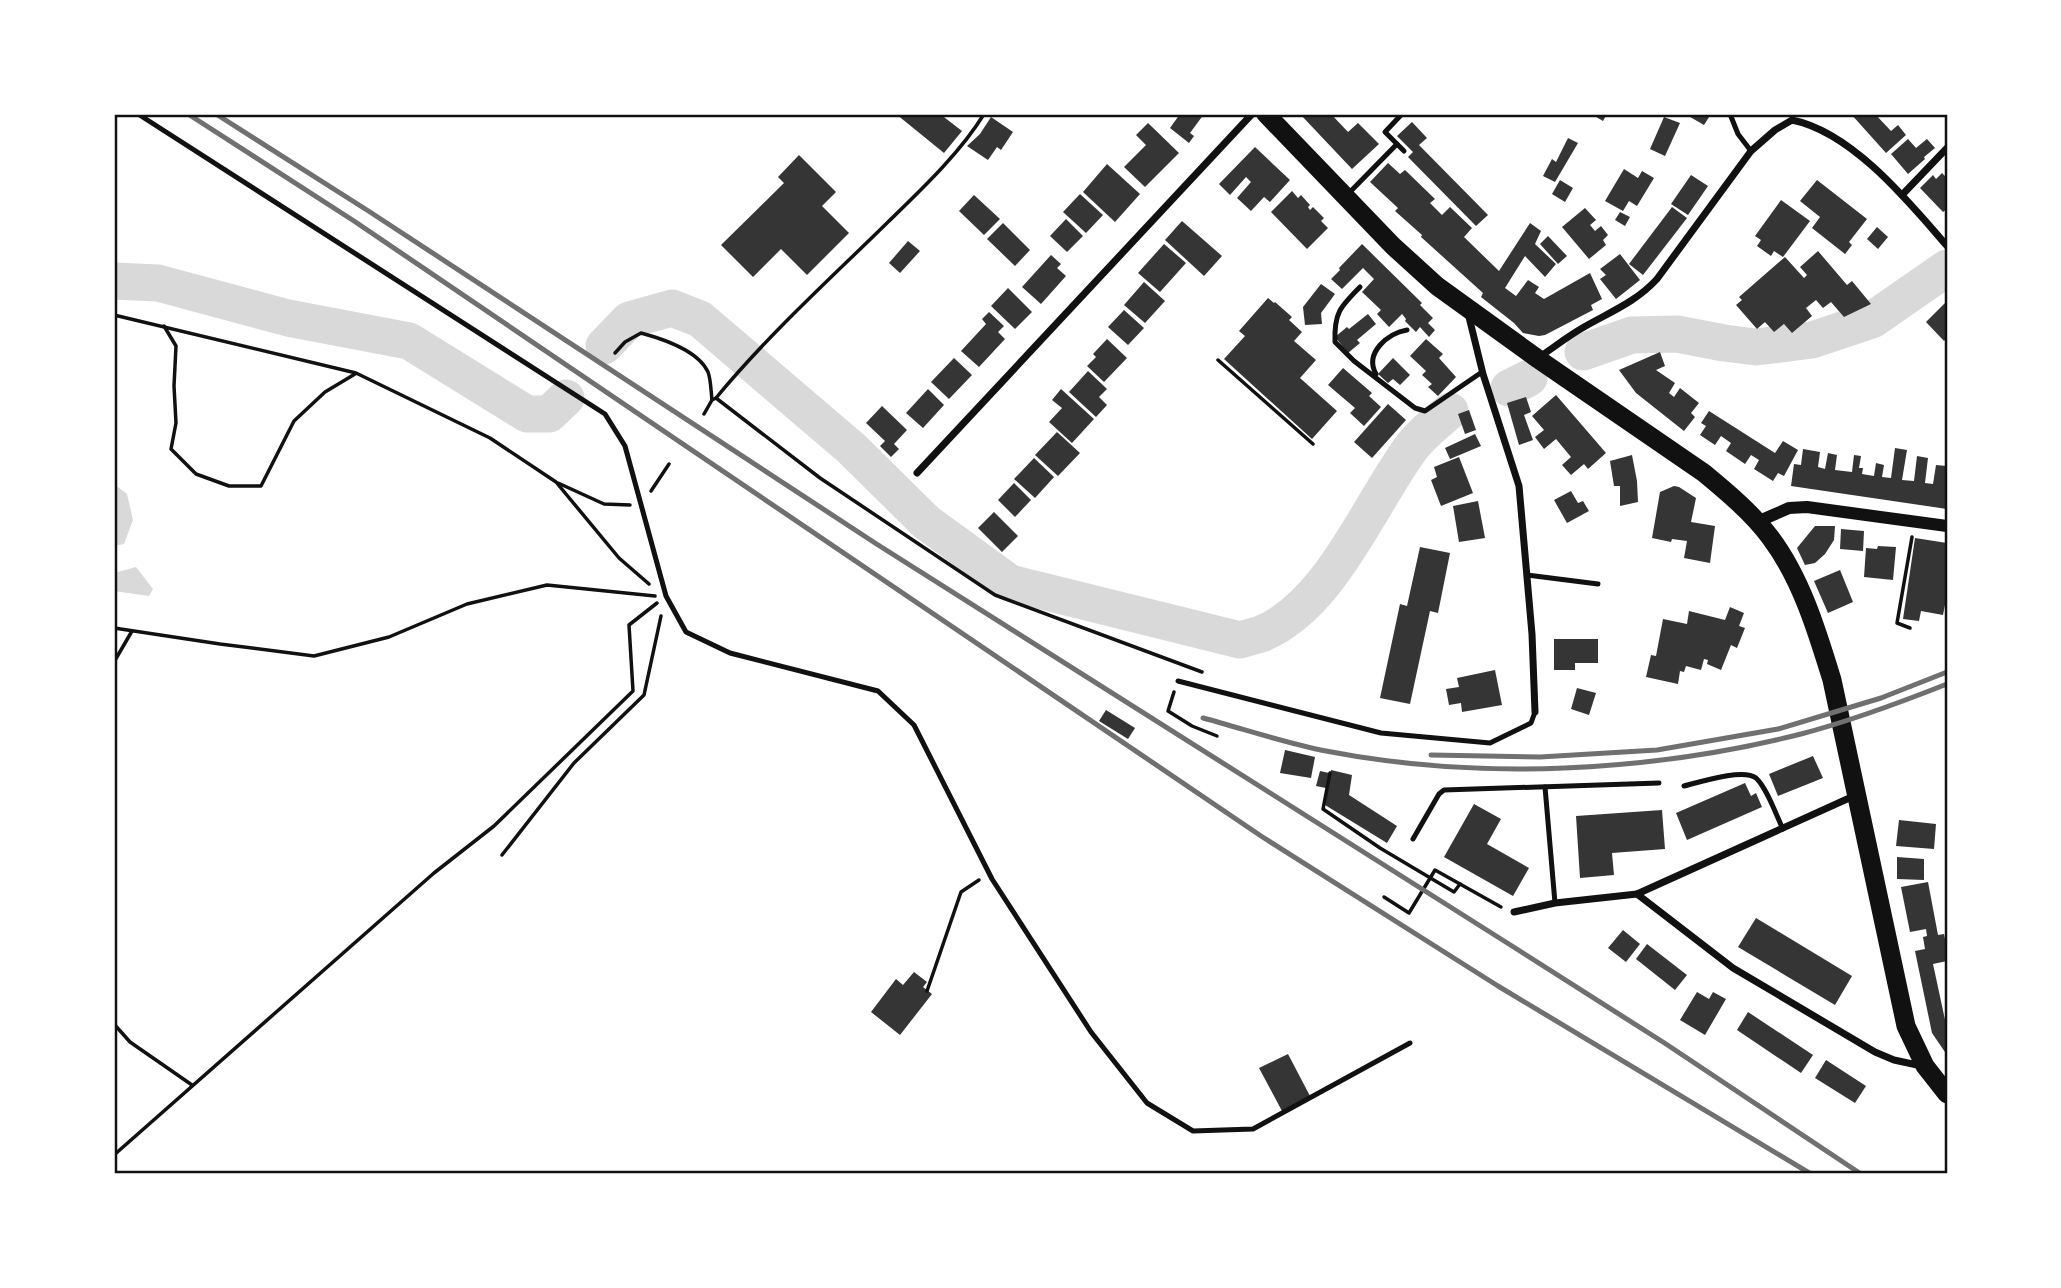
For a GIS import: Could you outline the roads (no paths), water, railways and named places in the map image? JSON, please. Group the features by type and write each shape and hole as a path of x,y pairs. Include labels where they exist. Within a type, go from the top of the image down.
{"highway":[{"path":"1266,114 1345,197 1437,286 1704,473 1771,538 1798,585 1816,628 1832,680 1903,1014 1910,1036 1926,1066 1947,1094"}],"street":[{"path":"917,473 1252,114"},
{"path":"1540,360 1583,327 1617,310 1646,291 1751,150 1792,120 1806,123 1846,145 1902,195 1947,246"},
{"path":"1902,195 1947,148"},
{"path":"1467,309 1493,408 1520,486 1532,634 1535,712"},
{"path":"1757,522 1788,508 1807,507 1947,526"},
{"path":"1514,912 1555,903 1637,894 1857,795"},
{"path":"1637,894 1733,968 1839,1031 1894,1060 1926,1066"}],"lane":[{"path":"138,114 605,414 625,446 665,597 686,632 730,653 878,691 914,725 989,873 1091,1032 1147,1104 1193,1131 1253,1129 1410,1043"},
{"path":"1402,114 1385,132 1404,151"},
{"path":"1730,114 1738,134 1751,150"},
{"path":"1345,197 1397,144"},
{"path":"1360,287 1344,303 1334,321 1335,342 1354,361 1415,408 1425,411 1483,373"},
{"path":"1377,377 1372,368 1373,357 1381,343 1396,332 1407,330"},
{"path":"1527,575 1598,584"},
{"path":"1178,681 1381,733 1490,743 1531,723 1535,712"},
{"path":"1684,786 1738,774 1753,776 1761,784 1783,829"},
{"path":"1413,839 1444,790 1660,783"},
{"path":"1545,787 1555,903"}],"waterway":[{"path":"1583,352 1632,335 1677,334 1756,347 1812,340 1872,320 1947,268"},
{"path":"114,281 158,283 288,318 409,341 527,414 549,414 566,398"},
{"path":"604,346 629,320 672,308 700,319 851,448 926,522 1010,583 1240,640 1261,634 1286,620 1308,601 1346,552 1411,448 1450,411"},
{"path":"1509,388 1529,378"}],"railway":[{"path":"188,114 354,221 1261,836 1498,986 1811,1174"},
{"path":"216,114 875,543 1666,1044 1861,1174"},
{"path":"1431,755 1540,757 1657,750 1778,729 1881,698 1947,672"},
{"path":"1203,718 1311,748 1384,760 1504,769 1565,768 1685,757 1744,747 1838,723 1947,684"}]}
